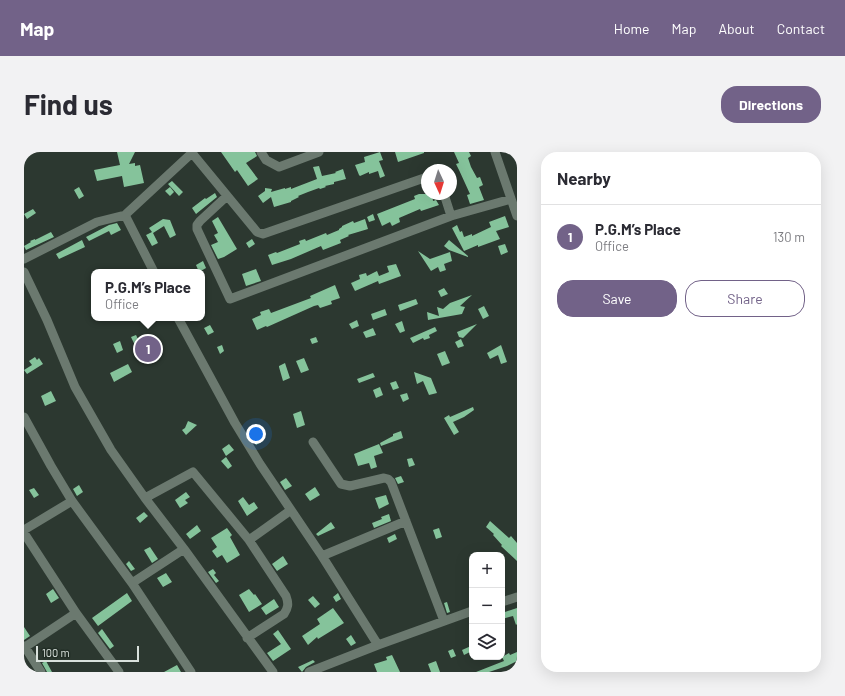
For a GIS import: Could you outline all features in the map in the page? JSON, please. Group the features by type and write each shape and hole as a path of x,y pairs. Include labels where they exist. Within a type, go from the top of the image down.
{"street":[{"path":"261,152 266,160 279,167 319,152"},
{"path":"495,152 517,216"},
{"path":"24,259 97,222 125,215 192,153 257,232 263,234 421,179"},
{"path":"228,196 200,221 197,225 197,229 230,299 451,216 511,199"},
{"path":"446,200 451,216"},
{"path":"125,215 152,269"},
{"path":"24,272 47,320 75,387 111,450 273,672"},
{"path":"180,321 239,430 322,556 378,645"},
{"path":"24,417 72,501 132,583 191,672"},
{"path":"313,442 340,484 350,486 384,478 388,479 406,521 444,621"},
{"path":"145,498 193,472 249,540 286,596 288,603 284,614 247,638"},
{"path":"24,530 72,501"},
{"path":"249,540 291,510"},
{"path":"322,556 406,521"},
{"path":"24,533 76,613 119,672"},
{"path":"132,583 184,549"},
{"path":"505,601 517,597"},
{"path":"309,672 469,612"},
{"path":"41,672 24,647 76,613"}],"building":[{"path":"117,152 135,152 129,164 135,163 135,166 140,165 144,183 124,187 122,176 97,181 94,170 120,165"},
{"path":"221,152 255,152 257,156 246,163 258,179 248,186 237,170 235,172"},
{"path":"380,152 383,160 379,161 385,176 380,178 378,171 369,174 369,172 360,176 355,165 365,162 364,157"},
{"path":"395,152 424,152 424,153 398,162"},
{"path":"454,152 469,152 471,156 468,158 471,167 477,178 480,177 483,185 479,187 484,200 470,204 467,195 470,194 456,164 459,163"},
{"path":"319,166 322,176 336,173 335,172 343,169 346,179 308,192 298,196 299,197 291,202 274,207 271,197 263,203 258,196 265,191 265,188 272,189 271,192 291,187 291,189 317,179 313,167"},
{"path":"172,181 183,192 179,196 168,184"},
{"path":"79,187 84,196 79,199 74,190"},
{"path":"170,187 174,192 170,196 165,191"},
{"path":"215,193 217,197 196,214 192,208 205,198 206,199"},
{"path":"421,194 421,200 436,200 439,205 421,211 420,209 399,218 400,222 392,226 390,222 382,226 377,214 415,199 414,196"},
{"path":"33,209 36,213 27,219 24,214"},
{"path":"373,214 375,220 369,222 367,217"},
{"path":"505,216 509,227 496,231 500,239 478,247 478,245 464,251 452,228 457,225 460,232 462,231 464,237 472,234 472,236 491,227 489,222"},
{"path":"218,217 237,249 218,259 211,245 218,242 214,235 218,233 212,221"},
{"path":"163,219 170,220 176,235 170,238 164,226 153,233 158,243 152,246 146,235 152,232 149,228"},
{"path":"365,219 368,229 348,235 349,236 340,240 341,243 323,250 321,246 291,259 272,265 268,255 300,244 299,241 305,239 306,241 326,233 327,235 339,230 342,226 353,221 354,223"},
{"path":"117,223 121,230 111,235 109,231 89,241 86,237 109,225"},
{"path":"51,232 54,237 26,250 24,246 31,242 30,241"},
{"path":"252,239 255,244 249,248 246,243"},
{"path":"82,240 85,247 59,259 56,254"},
{"path":"449,240 468,257 449,250 444,246"},
{"path":"505,244 508,252 501,255 498,246"},
{"path":"418,251 430,259 450,252 452,261 444,264 446,270 440,272 438,267 431,271"},
{"path":"203,261 206,268 198,269 196,265"},
{"path":"396,264 401,276 379,284 378,281 355,291 351,283 360,279 359,275 366,273 367,276 377,271 379,276 389,272 387,266"},
{"path":"256,269 261,281 246,286 242,274"},
{"path":"335,285 340,298 331,301 332,304 320,308 318,305 314,306 257,330 252,319 261,315 260,312 269,309 271,313 311,298 310,296"},
{"path":"444,288 448,294 441,297 438,291"},
{"path":"472,295 460,306 465,307 462,314 428,320 427,312 439,316 437,307 443,309 450,303"},
{"path":"416,299 418,304 400,311 398,305"},
{"path":"484,306 489,316 483,319 478,309"},
{"path":"385,309 387,315 373,320 371,314"},
{"path":"357,320 359,326 352,329 349,324"},
{"path":"402,321 405,331 400,333 395,324"},
{"path":"477,324 463,338 459,337 457,332"},
{"path":"210,325 214,332 208,335 204,328"},
{"path":"435,327 437,331 429,335 430,338 424,340 423,338 413,343 410,338"},
{"path":"373,328 376,335 366,338 363,332"},
{"path":"136,335 141,345 154,339 159,349 141,358 131,337"},
{"path":"316,337 318,342 312,344 310,339"},
{"path":"461,339 464,346 458,348 455,342"},
{"path":"120,341 123,350 117,353 113,344"},
{"path":"222,345 224,351 220,354 217,347"},
{"path":"501,345 507,362 501,364 498,355 490,359 487,353"},
{"path":"445,351 450,363 442,366 437,354"},
{"path":"35,357 37,360 39,358 43,364 27,374 24,370 32,365 29,361"},
{"path":"304,358 309,370 301,373 296,361"},
{"path":"285,363 290,378 283,381 279,366"},
{"path":"128,364 132,372 114,382 110,373"},
{"path":"414,372 431,378 437,393 429,395 423,381 417,384"},
{"path":"373,373 375,377 359,383 357,379"},
{"path":"396,381 399,388 393,390 390,383"},
{"path":"380,387 383,395 376,398 373,390"},
{"path":"51,391 56,401 45,406 41,396"},
{"path":"407,393 409,399 403,402 400,395"},
{"path":"473,407 474,410 453,422 459,432 454,435 444,418"},
{"path":"301,411 305,425 297,428 293,414"},
{"path":"188,421 197,425 186,435 182,430 185,428"},
{"path":"401,431 403,438 381,446 380,443 393,436 393,434"},
{"path":"259,437 261,442 256,445 253,440"},
{"path":"229,444 234,450 226,456 222,449"},
{"path":"379,444 383,453 374,456 377,467 371,469 369,463 358,466 354,454"},
{"path":"226,457 232,466 228,469 221,461"},
{"path":"412,458 415,465 409,467 407,459"},
{"path":"401,476 404,482 398,484 395,478"},
{"path":"286,478 292,486 285,490 280,482"},
{"path":"79,485 83,492 77,496 73,489"},
{"path":"315,487 320,495 310,501 305,494"},
{"path":"34,488 39,495 34,498 29,490"},
{"path":"186,492 190,497 185,500 188,503 180,508 175,500"},
{"path":"386,495 389,504 379,509 375,498"},
{"path":"243,497 249,505 254,502 258,508 247,516 238,501"},
{"path":"144,512 148,516 140,523 136,518"},
{"path":"389,514 391,521 374,528 372,523"},
{"path":"490,521 509,538 511,536 517,543 517,561 501,546 502,545 493,535 494,534 486,527"},
{"path":"331,522 335,528 318,536 316,534"},
{"path":"197,525 201,531 190,539 186,534"},
{"path":"227,528 232,535 230,537 240,555 227,563 222,555 217,558 212,551 217,547 211,538"},
{"path":"439,528 442,537 436,539 433,530"},
{"path":"395,534 397,539 389,543 387,538"},
{"path":"150,547 158,559 152,563 144,550"},
{"path":"283,556 288,564 277,571 272,564"},
{"path":"129,561 135,569 131,571 126,564"},
{"path":"213,569 216,573 214,575 219,581 216,583 208,572"},
{"path":"166,573 172,582 163,587 157,578"},
{"path":"53,589 59,598 51,603 46,594"},
{"path":"249,589 254,595 255,594 262,604 249,612 239,595"},
{"path":"127,593 132,601 98,626 92,618"},
{"path":"338,593 341,599 336,602 333,597"},
{"path":"313,596 320,604 315,608 308,600"},
{"path":"274,599 279,607 266,615 261,608"},
{"path":"447,602 450,612 447,613 444,603"},
{"path":"333,608 344,623 318,639 317,637 308,645 302,636 320,624 317,619"},
{"path":"517,608 516,625 513,616 505,618 505,612"},
{"path":"24,627 30,636 24,640"},
{"path":"102,629 114,646 110,649 98,633"},
{"path":"278,630 291,649 273,661 267,653 281,644 273,634"},
{"path":"351,635 356,643 351,646 346,639"},
{"path":"469,647 469,652 464,655 462,650"},
{"path":"453,649 456,656 451,658 448,651"},
{"path":"517,652 517,661 489,672 476,672 504,661 505,655 509,653 510,655"},
{"path":"392,655 400,672 377,672 374,664 387,660 386,657"},
{"path":"313,660 315,662 306,667 302,672 298,667"},
{"path":"46,661 52,672 47,672 42,663"},
{"path":"436,661 440,672 431,672 428,664"},
{"path":"177,665 181,672 164,672"}],"place":[{"name":"P.G.M’s Place","path":"148,349"}]}
